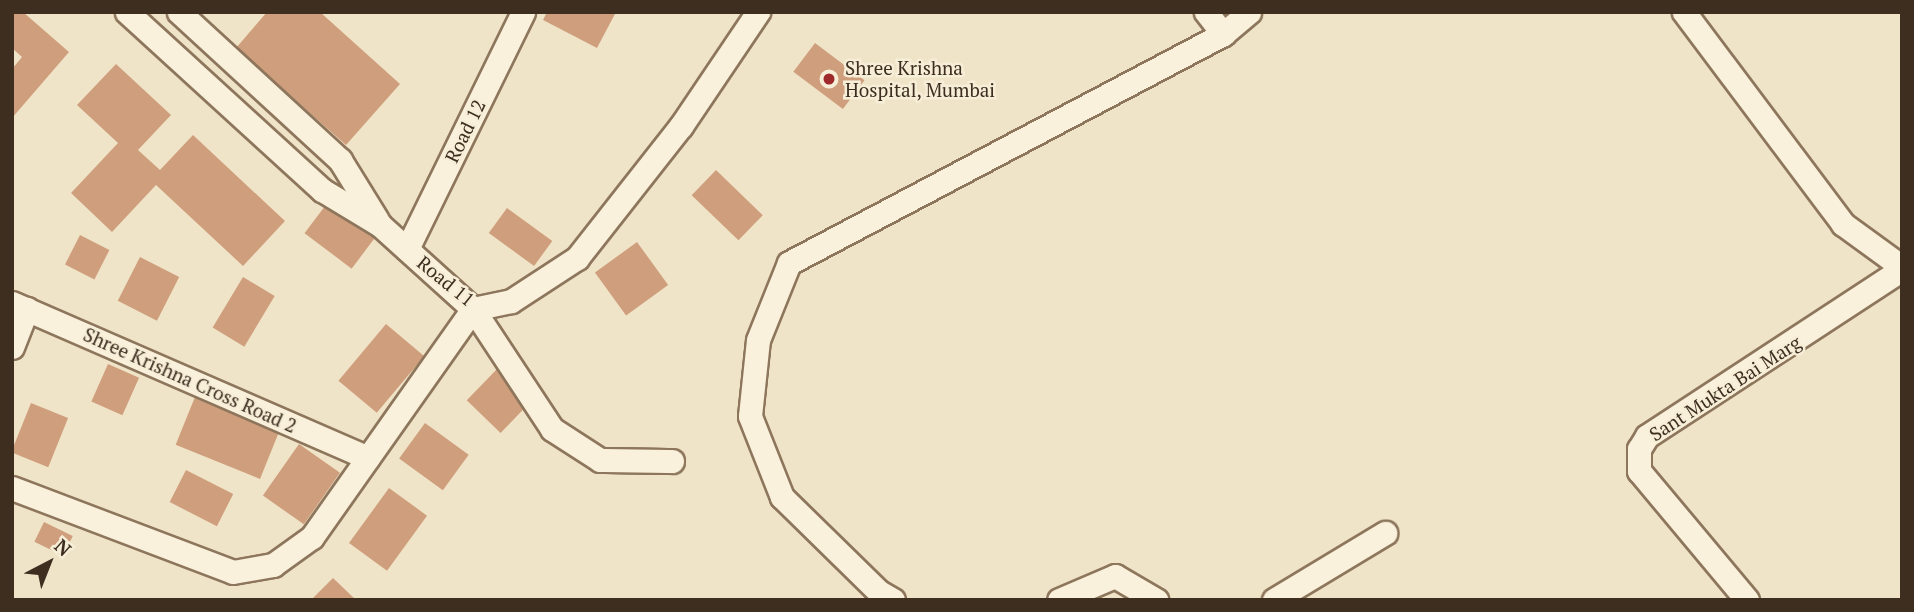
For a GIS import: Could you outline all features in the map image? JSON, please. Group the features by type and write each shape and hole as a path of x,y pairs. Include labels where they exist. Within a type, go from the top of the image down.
{"street":[{"name":"Road 11","path":"127,12 322,190 380,225 473,309 511,301 577,258 681,126 758,12"},
{"path":"179,12 340,160 380,225"},
{"name":"Road 12","path":"407,249 523,12"},
{"path":"1206,12 1223,34"},
{"path":"893,600 879,592 782,497 750,416 758,340 789,263 1223,34 1249,12"},
{"path":"1684,12 1843,224 1902,268"},
{"name":"Sant Mukta Bai Marg","path":"1747,600 1639,471 1639,449 1647,436 1902,268"},
{"path":"12,347 20,306"},
{"name":"Shree Krishna Cross Road 2","path":"20,306 368,458"},
{"path":"12,488 233,572 273,565 312,537 473,309 552,429 600,460 672,461"},
{"path":"1275,600 1385,533"},
{"path":"1059,600 1115,576 1156,600"}],"building":[{"path":"12,12 23,12 69,52 12,118 12,69 22,57 12,48"},
{"path":"267,12 320,12 400,84 346,145 236,48"},
{"path":"547,12 616,12 597,48 543,20"},
{"path":"815,43 865,80 843,109 793,72"},
{"path":"116,64 171,115 138,150 160,170 193,135 285,221 243,266 156,185 112,232 71,193 118,143 77,105"},
{"path":"716,170 763,215 738,240 692,195"},
{"path":"328,202 375,238 352,269 305,233"},
{"path":"507,208 552,241 534,266 489,233"},
{"path":"80,235 109,250 94,279 65,264"},
{"path":"637,242 668,285 626,315 595,273"},
{"path":"140,257 179,277 157,321 118,301"},
{"path":"243,277 275,296 244,347 213,328"},
{"path":"386,324 424,356 377,413 338,381"},
{"path":"108,364 139,378 122,415 91,401"},
{"path":"498,368 532,401 501,433 467,400"},
{"path":"197,392 281,426 260,479 176,445"},
{"path":"31,403 68,418 48,467 12,452"},
{"path":"425,423 469,455 443,490 399,459"},
{"path":"299,444 340,473 304,524 263,496"},
{"path":"186,470 233,494 217,526 170,502"},
{"path":"389,488 427,516 387,571 349,543"},
{"path":"44,522 73,536 63,556 34,542"},
{"path":"333,578 356,600 311,600"}],"place":[{"name":"Shree Krishna Hospital, Mumbai","path":"829,79"}]}
